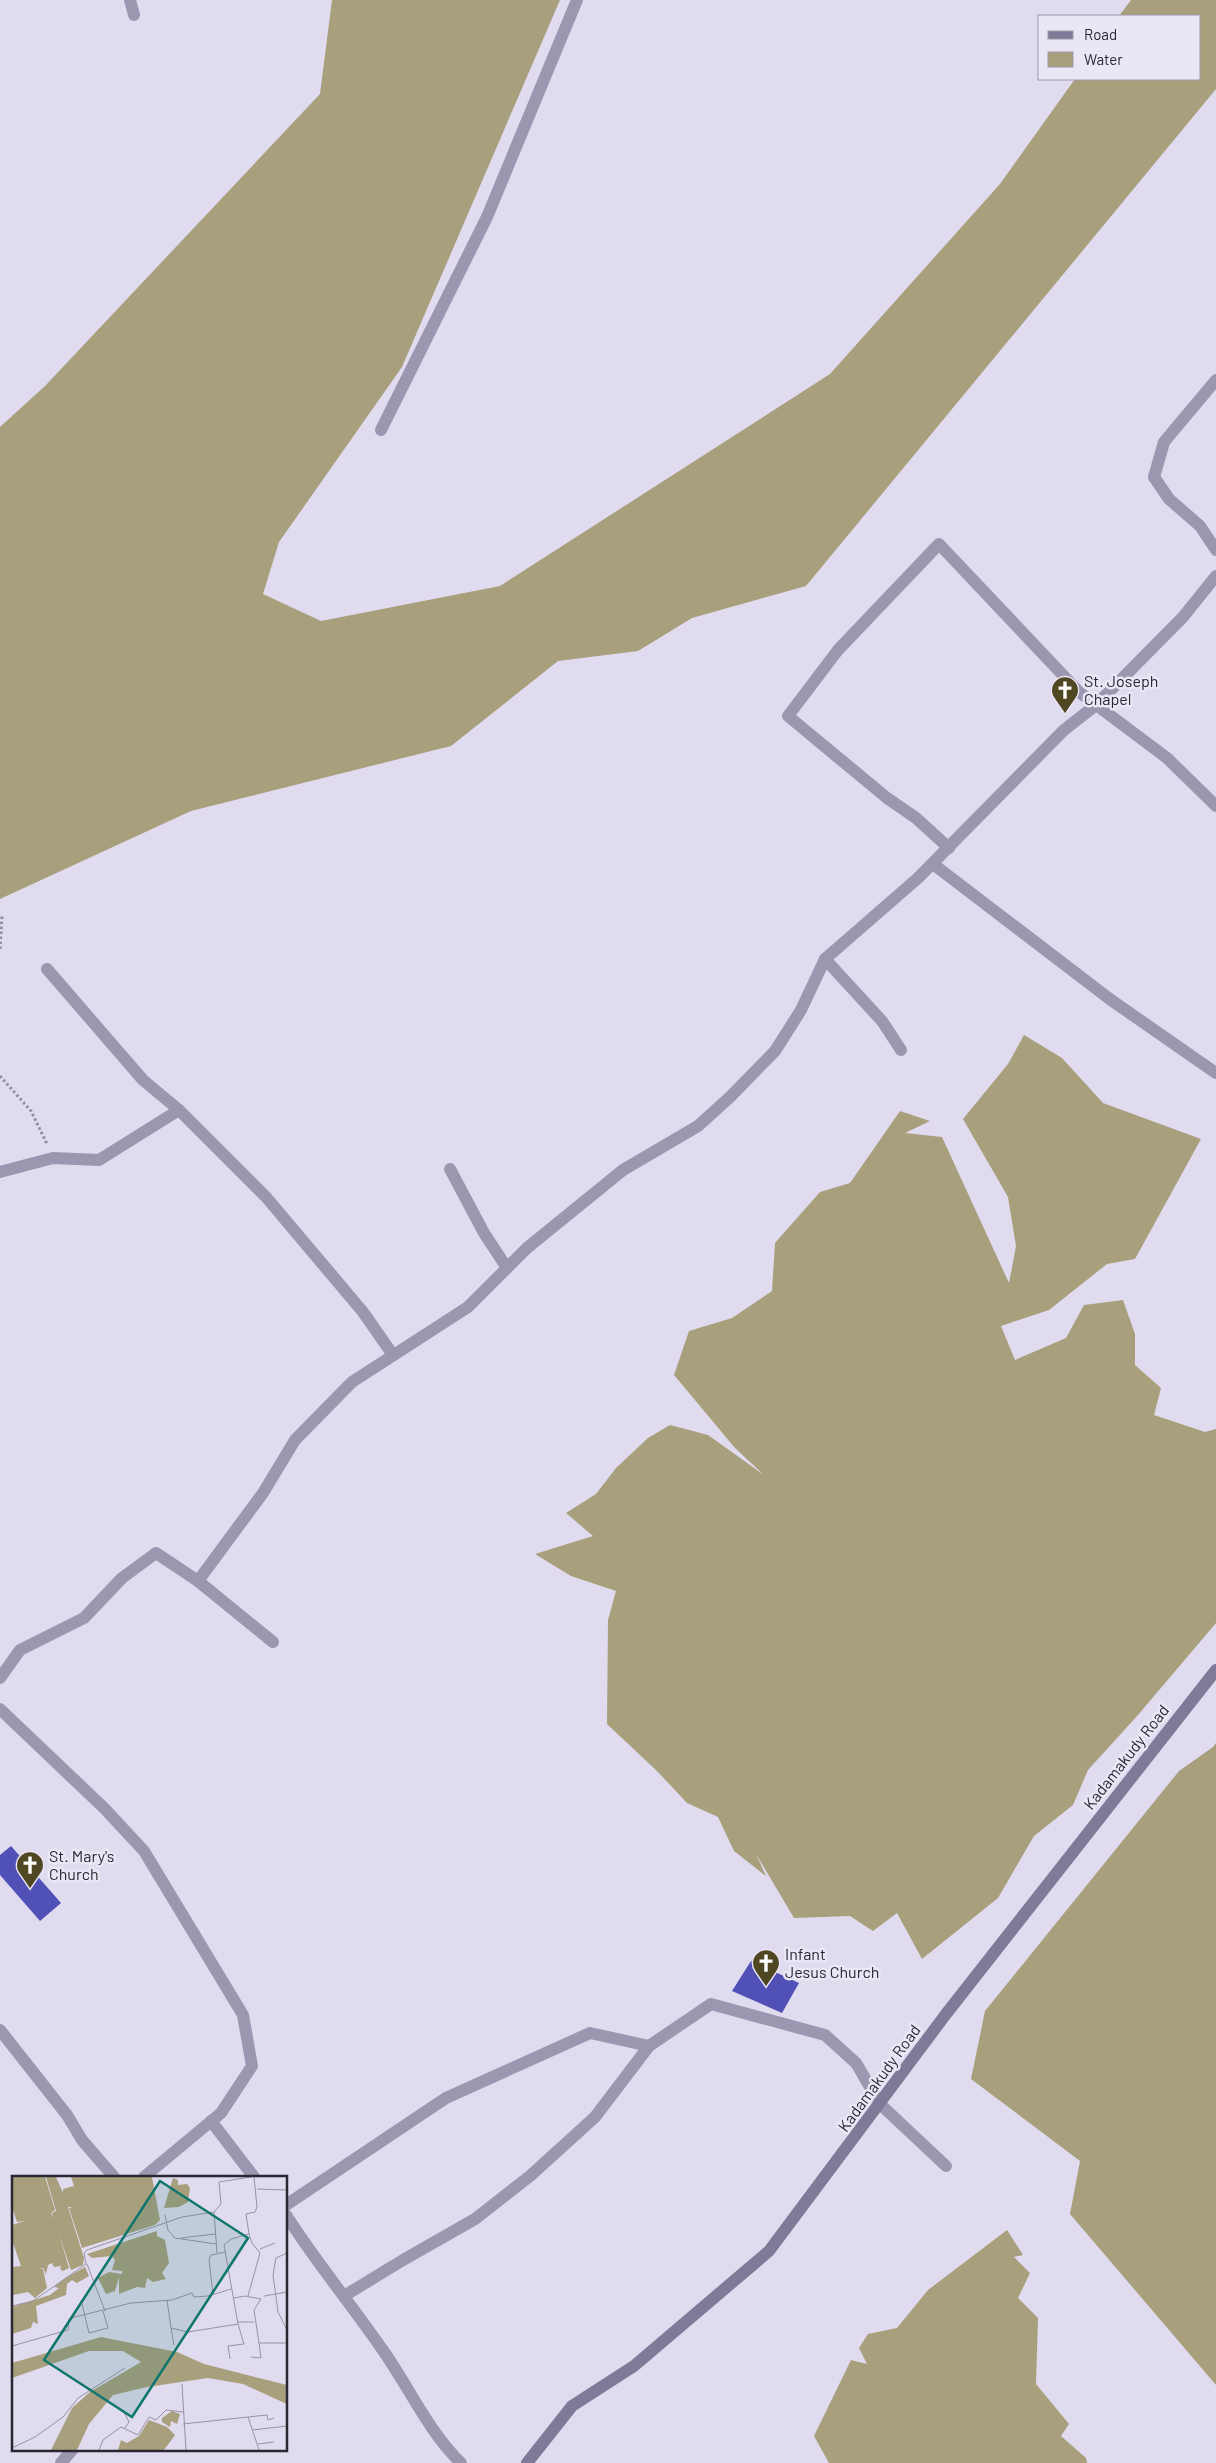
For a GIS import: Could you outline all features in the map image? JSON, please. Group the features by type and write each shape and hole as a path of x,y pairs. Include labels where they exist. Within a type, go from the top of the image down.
{"street":[{"path":"130,0 134,16"},
{"path":"380,430 487,217 577,0"},
{"path":"1216,380 1164,442 1154,477 1169,499 1200,526 1216,550"},
{"path":"949,848 916,818 887,798 788,716 838,650 939,544 1078,692 1167,758 1216,806"},
{"path":"198,1581 263,1493 295,1440 352,1382 468,1307 526,1248 623,1170 698,1126 730,1097 775,1051 802,1010 826,959 933,864 1064,730 1096,705 1183,618 1216,576"},
{"path":"933,864 1111,1000 1216,1073"},
{"path":"826,959 882,1022 901,1050"},
{"path":"47,969 144,1080 179,1110 266,1197 363,1312 393,1355"},
{"path":"0,1172 53,1158 99,1160 179,1110"},
{"path":"450,1169 484,1234 507,1268"},
{"path":"0,1678 20,1650 84,1618 122,1578 156,1553 198,1581 273,1642"},
{"name":"Kadamakudy Road","path":"527,2463 572,2406 634,2366 769,2251 946,2014 1216,1670"},
{"path":"0,1709 106,1809 144,1851 243,2015 252,2066 221,2113 145,2176"},
{"path":"344,2296 402,2260 475,2219 530,2176 595,2117 649,2046 711,2004 825,2036 856,2063 880,2104 946,2166"},
{"path":"0,2030 67,2115 82,2140 113,2176"},
{"path":"288,2204 446,2098 590,2034 649,2046"},
{"path":"211,2121 253,2176"},
{"path":"288,2218 314,2259 344,2296 383,2350 442,2445 460,2463"},
{"path":"60,2463 72,2450"}],"path":[{"path":"0,949 2,916"},
{"path":"0,1076 31,1111 53,1158"}],"water":[{"path":"332,0 560,0 402,367 279,542 263,594 321,621 500,586 830,374 1000,184 1074,80 1201,80 1201,15 1120,15 1131,0 1216,0 1216,89 806,586 692,618 638,651 558,661 451,746 191,811 0,899 0,427 45,386 320,94"},
{"path":"1024,1035 1062,1058 1103,1103 1201,1139 1135,1259 1107,1264 1049,1310 1001,1326 1015,1360 1066,1338 1084,1305 1123,1300 1135,1334 1135,1365 1161,1388 1154,1415 1205,1432 1216,1429 1216,1623 1138,1715 1088,1770 1073,1805 1034,1836 998,1898 922,1959 897,1913 873,1931 850,1916 794,1918 756,1854 766,1876 734,1851 718,1817 687,1803 658,1772 607,1724 608,1620 616,1591 571,1576 535,1554 593,1536 566,1513 596,1494 616,1468 648,1438 670,1425 708,1435 764,1475 735,1448 674,1375 689,1331 732,1318 772,1291 775,1243 820,1192 850,1183 900,1111 930,1121 905,1133 942,1137 1009,1283 1016,1246 1008,1197 963,1119 1008,1064"},
{"path":"1216,1743 1216,2385 1070,2214 1080,2161 971,2079 985,2011 1179,1771"},
{"path":"1007,2230 1023,2255 1014,2257 1030,2273 1018,2298 1038,2318 1036,2384 1069,2424 1061,2436 1086,2458 1087,2463 829,2463 814,2436 851,2360 867,2364 859,2348 868,2334 897,2328 928,2290"}],"building":[{"name":"St. Mary's Church","path":"11,1846 61,1903 40,1921 0,1875 0,1855"},
{"name":"Infant Jesus Church","path":"751,1961 799,1983 782,2013 732,1991"}],"place":[{"name":"St. Joseph Chapel","path":"1065,714"},
{"name":"St. Mary's Church","path":"30,1889"},
{"name":"Infant Jesus Church","path":"766,1987"}]}
